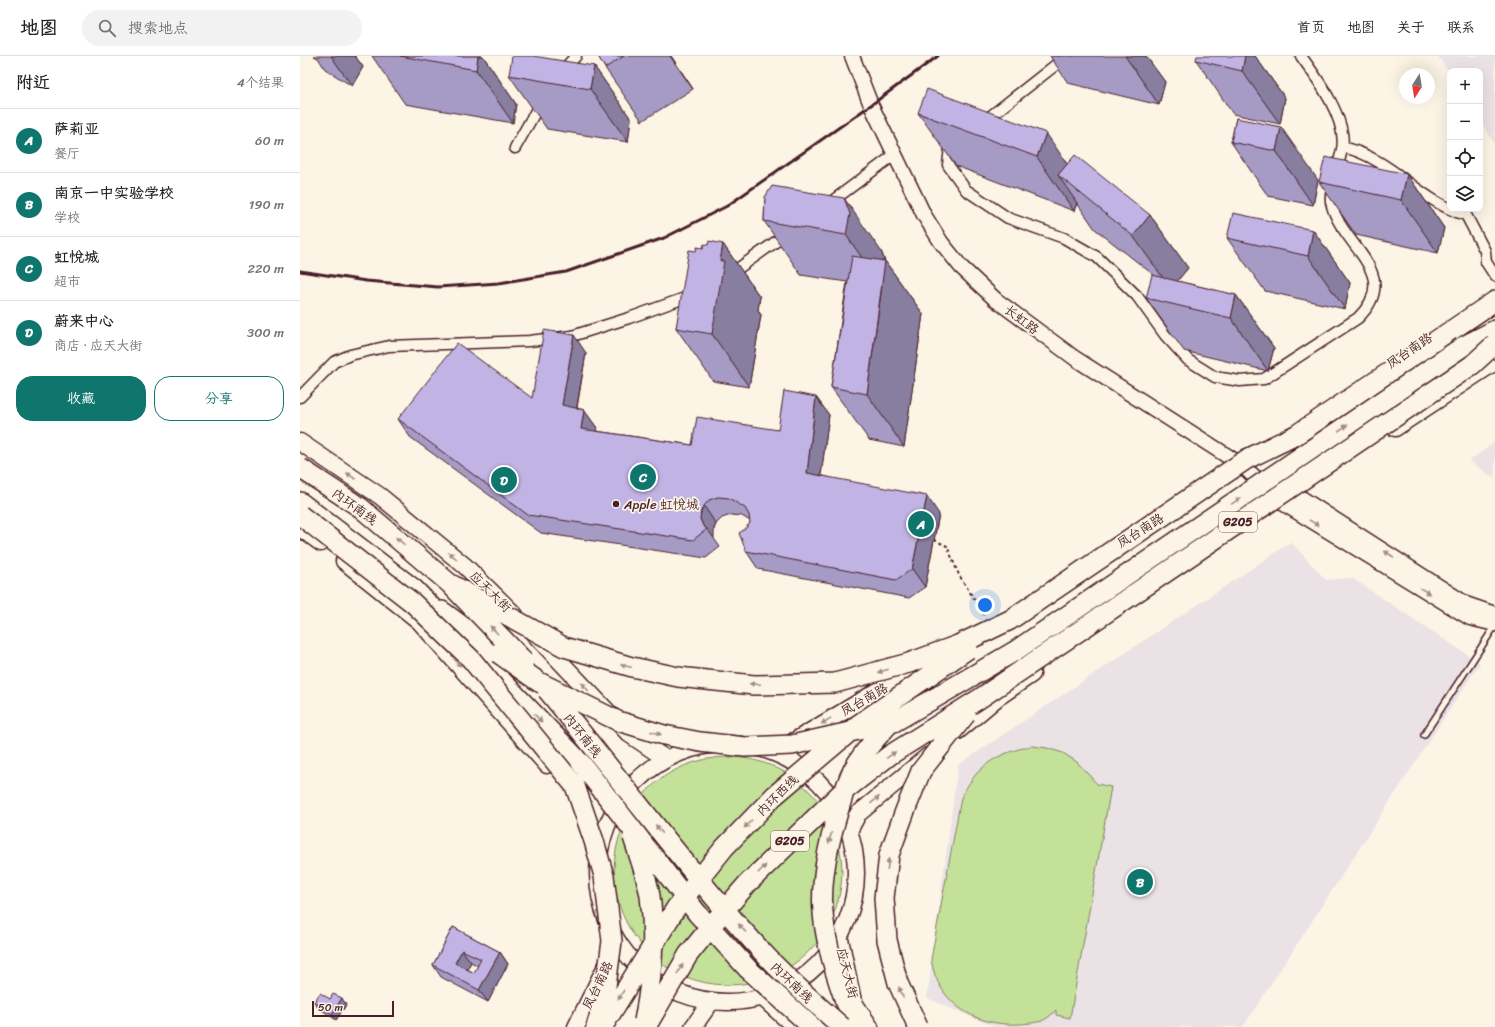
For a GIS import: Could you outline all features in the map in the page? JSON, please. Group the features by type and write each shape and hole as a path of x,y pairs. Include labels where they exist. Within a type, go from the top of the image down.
{"highway":[{"name":"凤台南路","path":"1296,435 1495,300"},
{"path":"414,589 539,682 618,721 664,735 700,742 746,747 792,745 847,734 894,722 983,671 1462,347 1495,330"},
{"name":"G205","path":"644,1027 688,955 748,883 840,794 890,755 979,699 1472,365 1495,344"},
{"path":"449,583 564,647 597,658 678,677 754,685 835,683 909,663 958,645 1010,620 1247,459 1296,435"},
{"path":"857,1027 844,998 826,943 822,910 822,884 826,854 852,770 866,750 902,708 980,662 1260,468 1296,435"},
{"name":"内环南线","path":"300,468 361,508 449,583 522,659 669,842 768,958 800,990 842,1027"},
{"name":"内环南线","path":"300,502 414,589 581,763 697,913 743,964 812,1027"},
{"path":"300,516 413,603 471,659 575,786 594,841 604,876 612,941 604,1001 596,1027"},
{"name":"内环西线","path":"602,1027 676,908 724,848 774,796 859,724 1010,620"},
{"path":"918,1027 898,984 887,940 884,898 889,856 921,771 952,730 979,699"},
{"path":"591,746 618,791 649,895 653,931 653,969 644,1027"}],"main road":[{"name":"凤台南路","path":"775,753 990,624 1243,466 1495,292"},
{"path":"850,829 858,814 997,698 1281,502 1495,362"},
{"name":"应天大街","path":"300,442 380,496 465,566 571,671 629,734 666,759"},
{"path":"300,528 419,621 471,678 604,832"},
{"path":"739,744 775,753 807,771 832,797 850,829 856,857 857,885 851,913 840,939 825,959 807,976 786,989 763,998 737,1002 711,1002 674,992 642,971 618,943 602,908 597,869 604,832 618,802 639,778 666,759 701,746 739,744"},
{"name":"应天大街","path":"840,939 853,1001 870,1027"},
{"name":"凤台南路","path":"576,1027 618,943"},
{"path":"763,998 795,1027"},
{"path":"693,1027 711,1002"}],"street":[{"path":"556,80 576,56"},
{"name":"长虹路","path":"852,56 871,105 924,215 941,242 961,267 996,300 1076,359 1243,466 1281,502 1470,618 1495,625"},
{"path":"975,128 1067,56"},
{"path":"963,137 950,147 948,165 966,190 1008,218 1064,238 1097,257 1137,296 1165,335 1188,360 1215,377 1240,381 1264,379 1358,318 1367,309 1373,297 1375,281 1369,263 1335,217 1331,200 1343,147 1336,114 1325,89 1301,56"},
{"path":"515,148 547,90"},
{"path":"1343,147 1360,151 1383,164 1452,211 1466,215 1485,251 1486,262 1495,276"},
{"path":"818,211 894,155"},
{"path":"719,282 794,229"},
{"path":"300,397 334,362 350,354 389,346 529,341 572,336 684,299 705,289"},
{"path":"1295,494 1466,604 1495,614"}],"lane":[{"path":"1424,735 1495,625"}],"path":[{"path":"934,540 948,546 959,575 990,624"}],"shaded area":[{"path":"1438,56 1495,56 1495,144 1483,126 1483,68 1447,68 1447,70"},
{"path":"1495,442 1495,479 1469,461"},
{"path":"1291,542 1326,580 1352,578 1480,663 1243,1027 994,1027 927,998 958,765"}],"green space":[{"path":"1032,746 1047,748 1063,753 1077,762 1097,784 1111,787 1070,1018 1056,1015 1056,1010 1044,1020 1032,1023 1005,1024 989,1022 962,1010 951,1001 942,989 935,975 931,959 961,798 974,777 989,762 1008,752"},
{"path":"717,757 739,757 772,765 792,776 809,790 823,807 834,827 842,860 840,893 834,915 823,935 809,952 792,966 772,977 739,985 717,985 684,977 674,972 655,959 640,944 633,935 622,915 614,882 614,860 622,827 627,817 640,798 655,783 664,776 684,765"}],"building":[{"path":"400,56 478,56 476,70"},
{"path":"512,56 533,56 594,66 590,89 509,75"},
{"path":"598,56 624,56 605,68"},
{"path":"1197,56 1245,56 1242,71 1196,60"},
{"path":"927,89 1046,133 1037,157 918,113"},
{"path":"1236,118 1281,127 1276,151 1231,142"},
{"path":"1075,155 1150,215 1133,236 1058,175"},
{"path":"1325,157 1407,174 1401,200 1319,182"},
{"path":"772,186 844,198 850,214 846,235 764,221 765,197"},
{"path":"1233,213 1313,230 1308,256 1227,238"},
{"path":"709,241 723,244 720,261 724,261 712,334 676,328 689,250 696,251 697,247 703,248 704,244 708,245"},
{"path":"852,256 885,261 867,394 831,387"},
{"path":"1152,275 1236,295 1231,318 1146,298"},
{"path":"544,330 574,335 562,405 584,410 581,429 692,445 697,417 778,430 784,391 816,397 807,473 927,496 912,569 896,580 746,551 739,533 750,523 749,515 745,508 729,498 718,497 709,500 701,511 700,519 703,526 707,529 693,540 528,515 398,419 457,343 532,398"},
{"path":"453,927 500,952 479,990 433,965","holes":["462,950 481,959 474,973 455,963"]},
{"path":"320,993 330,999 333,994 342,998 332,1014 314,1002"}],"railway":[{"path":"300,271 366,281 438,287 499,283 566,272 664,238 727,206 938,56"}],"place":[{"name":"虹悦城","path":"643,477"},
{"name":"蔚来中心","path":"504,480"},
{"name":"Apple 虹悦城","path":"616,504"},
{"name":"萨莉亚","path":"921,524"},
{"name":"南京一中实验学校","path":"1140,882"}]}
